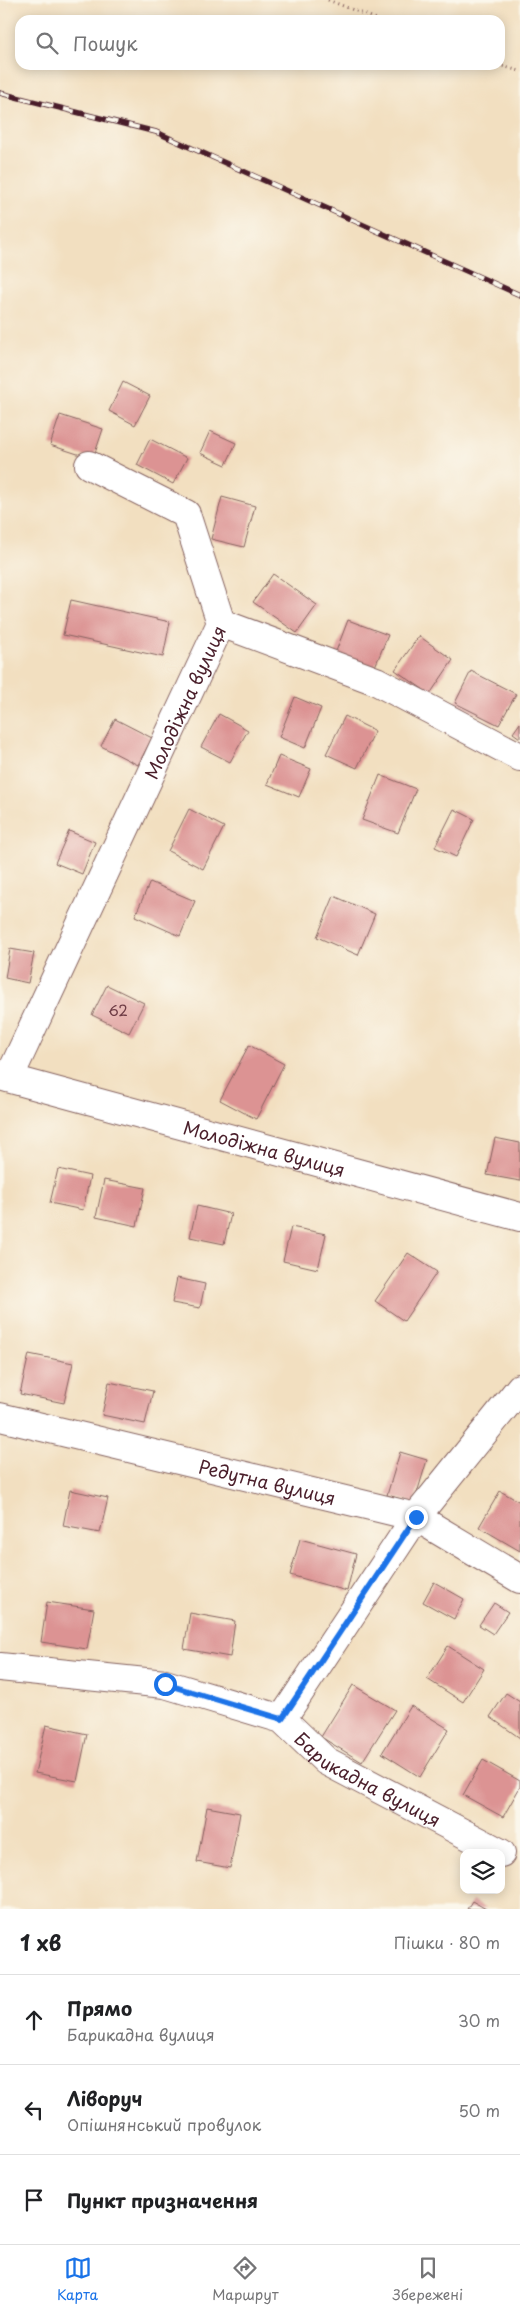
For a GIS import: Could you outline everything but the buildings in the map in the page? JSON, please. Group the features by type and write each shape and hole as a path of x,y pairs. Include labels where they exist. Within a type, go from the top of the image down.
{"street":[{"path":"89,465 186,514 221,623"},
{"name":"Молодіжна вулиця","path":"520,757 376,681 221,623 4,1077 520,1217"},
{"path":"282,1719 416,1517 520,1388"},
{"name":"Редутна вулиця","path":"0,1418 416,1517 520,1579"},
{"name":"Барикадна вулиця","path":"0,1667 165,1684 282,1719 326,1761 493,1849"},
{"name":"Барикадна вулиця","path":"505,1855 520,1863"}],"path":[{"path":"328,0 366,15"},
{"path":"505,67 520,71"}],"railway":[{"path":"0,93 156,132 520,295"}],"route":[{"path":"165,1684 282,1719 416,1517"}]}
